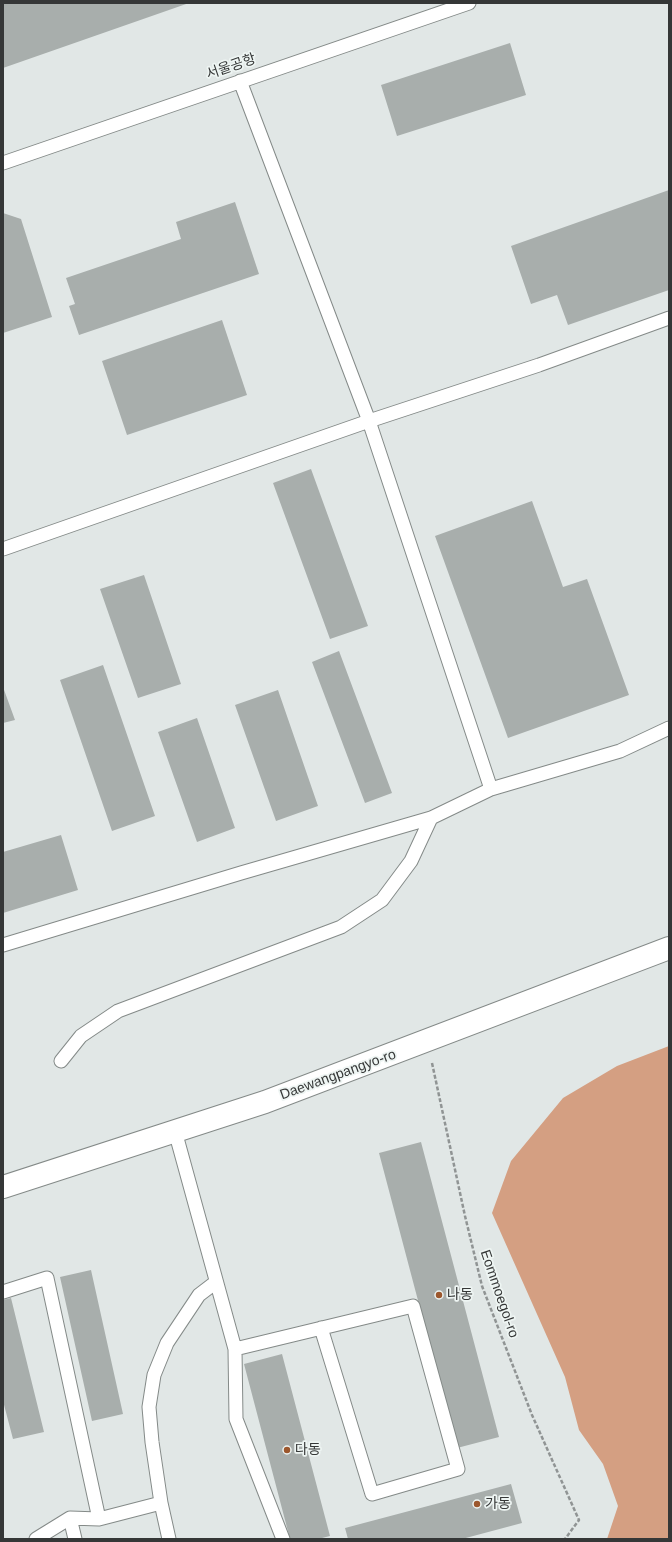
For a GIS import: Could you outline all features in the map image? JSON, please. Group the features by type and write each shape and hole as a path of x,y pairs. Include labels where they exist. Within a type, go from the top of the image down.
{"main road":[{"name":"Daewangpangyo-ro","path":"3,1187 265,1102 669,948"}],"lane":[{"name":"서울공항","path":"3,163 469,3"},
{"path":"240,81 369,421 491,789"},
{"path":"3,550 369,421 539,365 669,318"},
{"path":"3,945 240,873 431,818 491,789 620,751 669,728"},
{"path":"61,1061 81,1036 118,1011 341,928 382,900 411,861 431,818"},
{"path":"175,1131 235,1349 236,1419 283,1539"},
{"path":"3,1292 48,1278 99,1519"},
{"path":"169,1539 161,1504 152,1442 150,1407 154,1375 167,1343 199,1295 216,1282"},
{"path":"235,1349 321,1328 413,1306 458,1469 372,1494 321,1328"},
{"path":"36,1539 70,1518 99,1519 161,1504"},
{"path":"70,1518 75,1539"}],"path":[{"name":"Eommoegol-ro","path":"427,1041 464,1216 482,1286 532,1415 579,1520 565,1539"}],"shaded area":[{"path":"669,1046 669,1539 607,1539 618,1506 603,1464 579,1430 565,1377 492,1213 511,1161 563,1098 617,1066"}],"building":[{"path":"3,3 189,3 3,68"},
{"path":"510,43 526,95 397,136 381,85"},
{"path":"669,190 669,290 568,325 557,295 531,304 511,246"},
{"path":"235,202 259,274 79,335 69,306 75,304 66,278 181,239 176,222"},
{"path":"3,213 21,219 52,317 3,333"},
{"path":"222,320 247,395 127,435 102,361"},
{"path":"311,469 368,626 330,639 273,483"},
{"path":"532,501 563,587 587,579 629,695 508,738 435,536"},
{"path":"144,575 181,684 138,698 100,589"},
{"path":"339,651 392,793 365,803 312,662"},
{"path":"103,665 155,816 112,831 60,680"},
{"path":"3,687 15,720 3,723"},
{"path":"278,690 318,806 276,821 235,705"},
{"path":"197,718 235,828 197,842 158,732"},
{"path":"61,835 78,890 3,913 3,852"},
{"name":"나동","path":"421,1142 499,1437 457,1448 379,1153"},
{"path":"91,1270 123,1414 92,1421 60,1277"},
{"path":"11,1298 44,1432 13,1439 3,1401 3,1300"},
{"name":"다동","path":"282,1354 330,1536 318,1539 290,1539 244,1364"},
{"name":"가동","path":"511,1484 522,1523 462,1539 348,1539 345,1528"}],"place":[{"name":"나동","path":"439,1295"},
{"name":"다동","path":"287,1450"},
{"name":"가동","path":"477,1504"}]}
